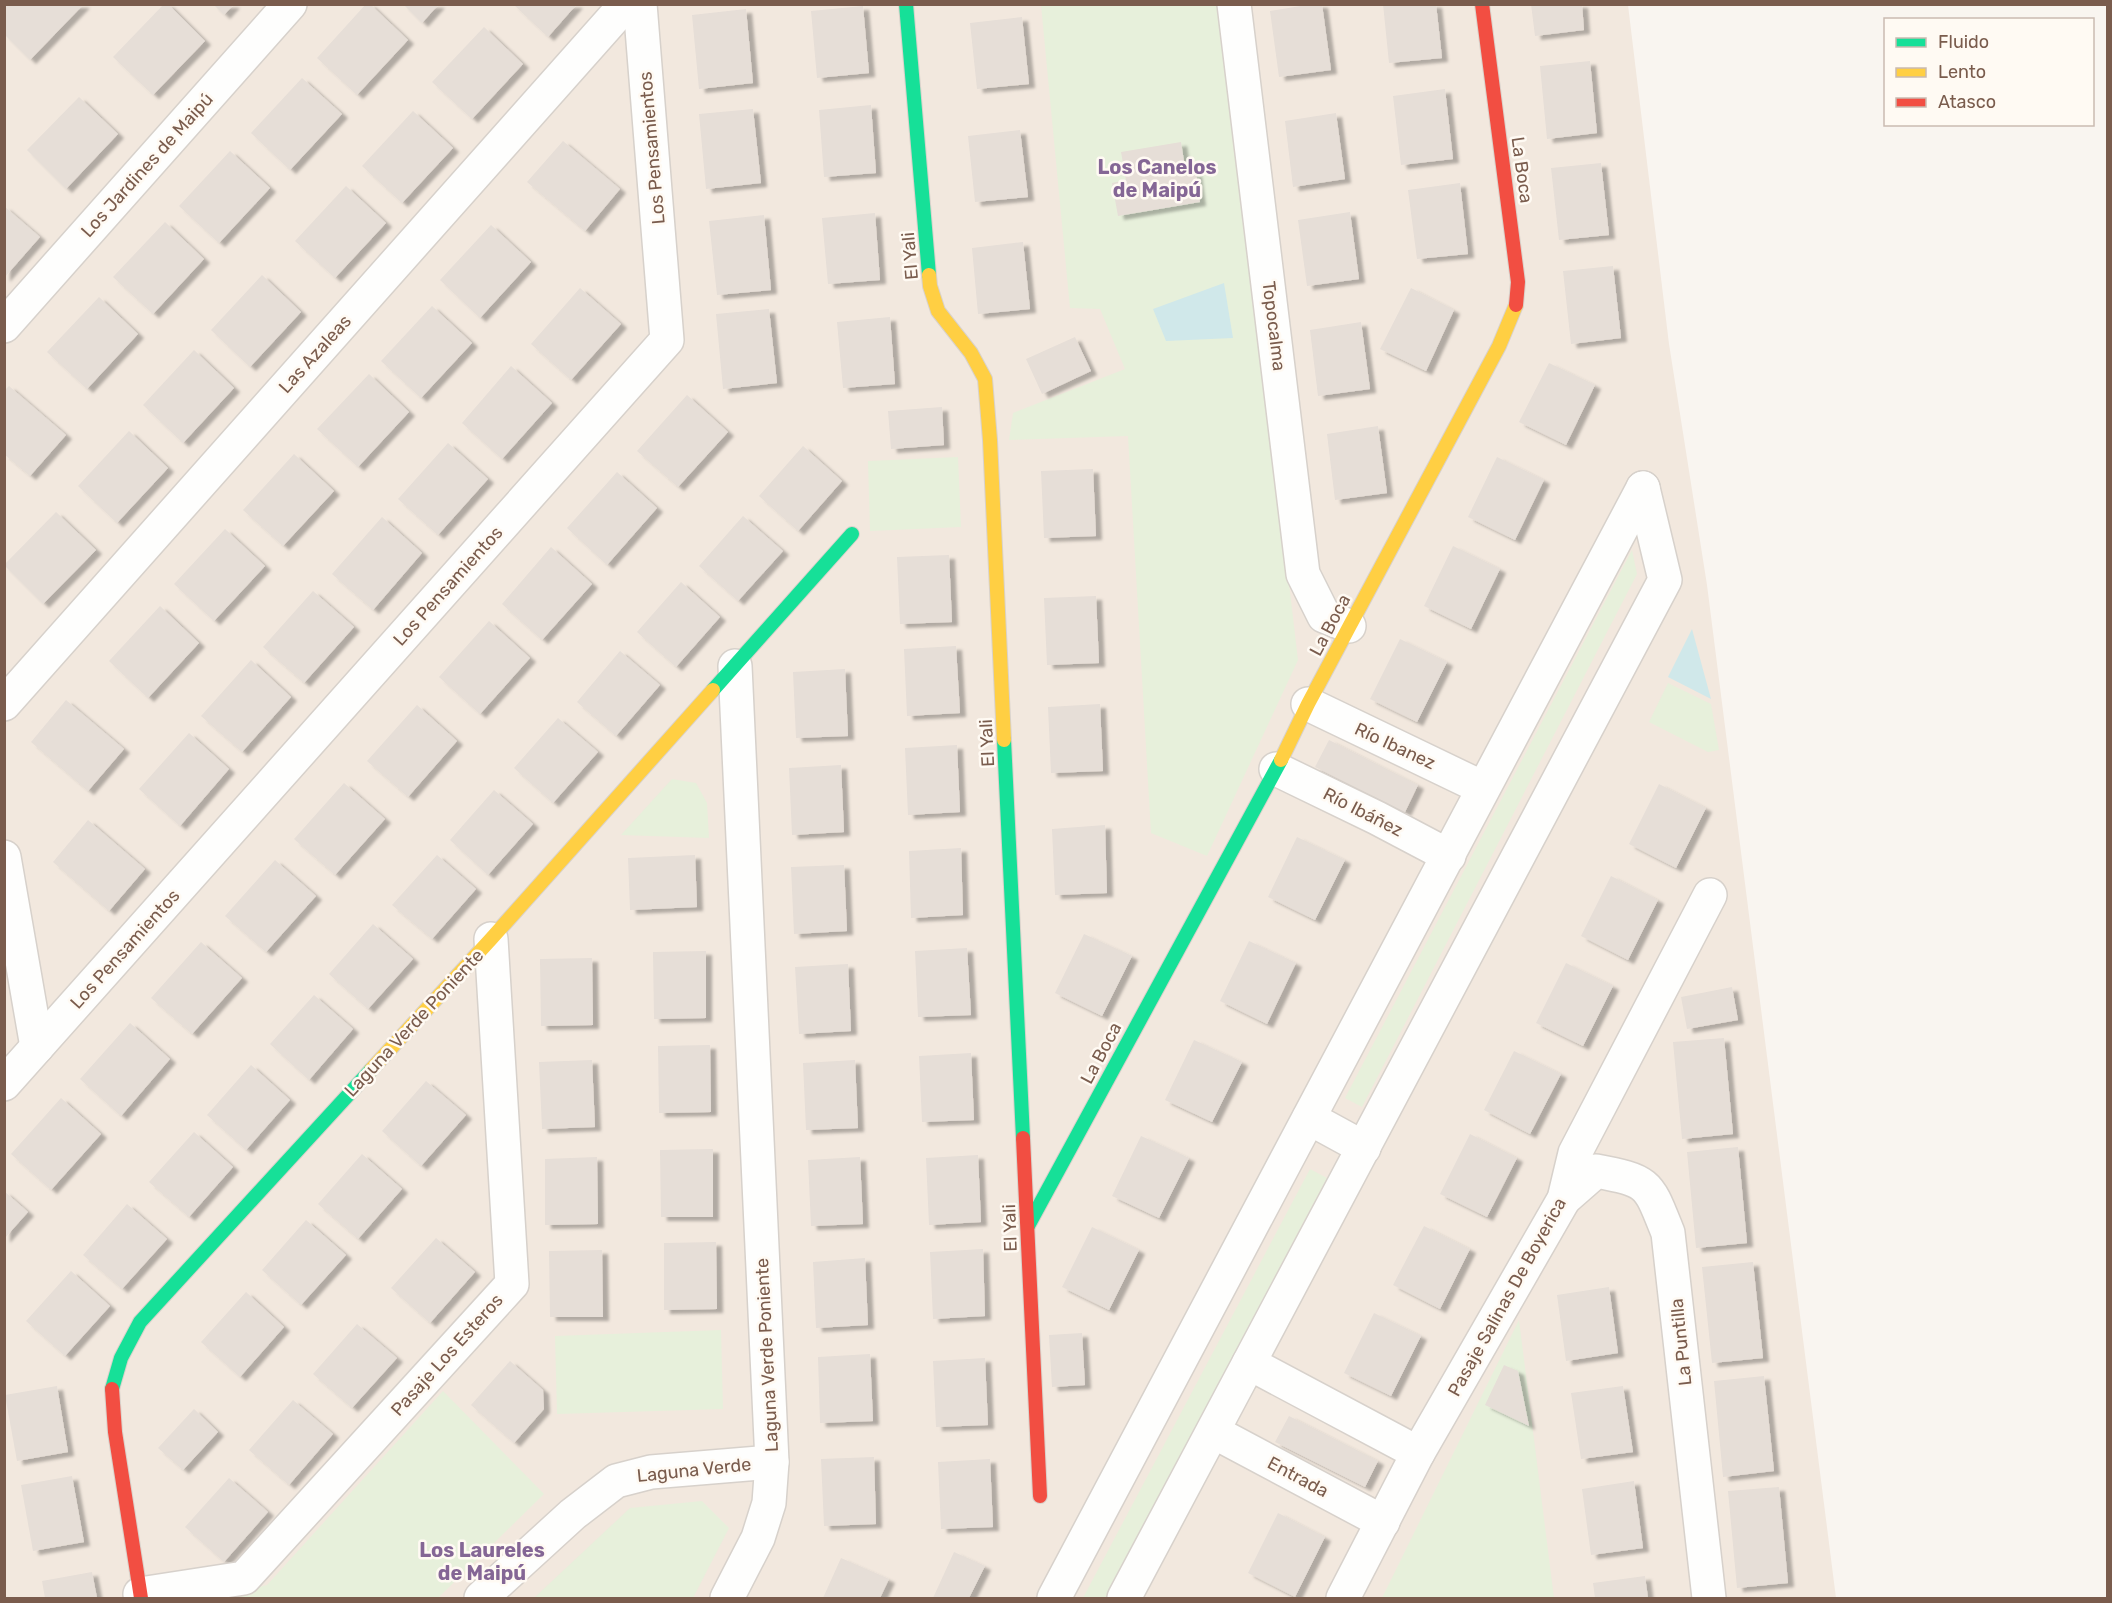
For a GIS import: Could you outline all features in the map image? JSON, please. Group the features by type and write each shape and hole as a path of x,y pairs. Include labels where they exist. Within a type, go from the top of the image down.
{"street":[{"name":"Los Jardines de Maipú","path":"4,326 290,4"},
{"name":"Las Azaleas","path":"4,704 626,4"},
{"name":"Los Pensamientos","path":"4,1084 668,340 640,4"},
{"name":"El Yali","path":"906,4 930,286 938,311 971,353 985,379 991,464 1040,1496"},
{"name":"Topocalma","path":"1234,4 1303,574 1324,616 1349,626"},
{"name":"La Boca","path":"1028,1226 1276,769 1349,626 1499,346 1515,310 1518,282 1482,4"},
{"path":"1054,1599 1643,488 1665,580 1125,1599"},
{"name":"Laguna Verde Poniente","path":"141,1596 115,1432 112,1390 121,1358 140,1322 491,939 852,534"},
{"name":"Laguna Verde Poniente","path":"728,1599 758,1539 769,1503 772,1462 735,666"},
{"name":"Río Ibanez","path":"1308,704 1483,788"},
{"name":"Río Ibáñez","path":"1276,769 1449,856"},
{"path":"4,857 37,1047"},
{"name":"Pasaje Salinas De Boyerica","path":"1344,1599 1418,1453 1564,1199 1575,1153 1710,895"},
{"name":"Pasaje Los Esteros","path":"141,1596 244,1578 512,1284 491,939"},
{"path":"1309,1118 1364,1148"},
{"name":"La Puntilla","path":"1564,1199 1596,1171 1630,1177 1647,1187 1653,1195 1668,1233 1709,1599"},
{"path":"1249,1363 1418,1453"},
{"name":"Entrada","path":"1214,1432 1383,1522"},
{"name":"Laguna Verde","path":"481,1599 573,1514 616,1481 651,1472 772,1462"}],"shaded area":[{"path":"5,5 1628,5 1669,344 1707,585 1836,1598 5,1598"}],"green space":[{"path":"1041,5 1221,5 1298,660 1207,856 1151,833 1128,436 1009,440 1013,413 1125,369 1100,309 1070,308"},
{"path":"958,457 961,527 870,531 868,461"},
{"path":"1632,550 1637,574 1362,1107 1345,1098"},
{"path":"1668,683 1711,704 1719,750 1708,752 1649,722"},
{"path":"672,779 696,783 707,803 709,838 621,835"},
{"path":"1310,1169 1327,1178 1105,1598 1083,1598"},
{"path":"1519,1320 1554,1598 1382,1598"},
{"path":"721,1330 723,1409 557,1414 555,1336"},
{"path":"443,1391 544,1494 438,1598 217,1598 267,1585"},
{"path":"702,1501 729,1528 693,1598 534,1598 630,1508"}],"water":[{"path":"1224,283 1233,338 1166,341 1153,309"},
{"path":"1692,629 1711,699 1668,677"}],"building":[{"path":"8,4 84,4 30,60 4,34 4,8"},
{"path":"164,4 168,4 205,41 153,95 113,57"},
{"path":"213,4 234,4 224,15"},
{"path":"366,4 370,4 408,40 357,95 317,58"},
{"path":"403,4 439,4 422,23"},
{"path":"513,4 577,4 548,37"},
{"path":"1322,4 1331,70 1279,77 1270,11"},
{"path":"1383,4 1436,4 1442,58 1389,63"},
{"path":"1531,4 1582,4 1584,30 1535,36"},
{"path":"863,6 869,73 817,78 811,11"},
{"path":"746,9 753,83 699,89 692,15"},
{"path":"1022,17 1029,84 977,89 970,23"},
{"path":"484,27 523,64 472,119 432,82"},
{"path":"1590,61 1597,133 1547,139 1540,66"},
{"path":"302,78 342,114 290,170 251,133"},
{"path":"1445,89 1453,159 1401,165 1393,96"},
{"path":"79,97 118,134 66,189 27,150"},
{"path":"871,105 876,173 824,177 819,110"},
{"path":"753,109 761,183 706,189 699,114"},
{"path":"413,111 453,148 402,203 362,166"},
{"path":"1336,113 1345,179 1293,187 1285,121"},
{"path":"1020,130 1028,197 975,202 968,136"},
{"path":"563,141 620,189 585,231 527,182"},
{"path":"1181,142 1186,174 1196,172 1200,202 1118,216 1112,183 1126,180 1121,152"},
{"path":"230,151 270,188 219,243 179,206"},
{"path":"1601,163 1609,235 1559,240 1551,168"},
{"path":"1460,183 1468,254 1417,259 1408,190"},
{"path":"346,186 386,223 335,278 295,241"},
{"path":"4,206 40,237 4,278"},
{"path":"1350,212 1359,279 1307,286 1298,220"},
{"path":"875,213 880,280 828,284 822,218"},
{"path":"764,215 771,290 717,295 709,221"},
{"path":"165,222 204,259 153,314 113,277"},
{"path":"491,225 531,262 480,318 440,280"},
{"path":"1023,242 1030,309 978,314 972,248"},
{"path":"1613,266 1621,338 1571,344 1563,271"},
{"path":"262,275 301,312 250,367 211,330"},
{"path":"580,288 621,324 571,380 531,344"},
{"path":"1411,288 1454,310 1426,371 1380,349"},
{"path":"99,297 138,334 87,389 47,352"},
{"path":"432,306 472,343 421,398 381,361"},
{"path":"769,309 777,383 723,389 716,314"},
{"path":"890,317 895,384 843,388 837,322"},
{"path":"1361,322 1370,389 1318,396 1310,330"},
{"path":"1075,337 1091,371 1042,394 1026,359"},
{"path":"194,350 234,388 183,443 143,405"},
{"path":"1549,363 1595,385 1566,445 1519,422"},
{"path":"511,366 552,403 502,459 462,423"},
{"path":"369,374 409,412 358,467 317,429"},
{"path":"9,386 66,435 30,476 4,454 4,391"},
{"path":"687,395 728,432 678,487 637,451"},
{"path":"942,407 944,445 891,449 888,411"},
{"path":"1378,426 1387,493 1335,500 1327,434"},
{"path":"129,431 168,468 117,523 78,486"},
{"path":"448,443 488,479 438,535 398,499"},
{"path":"803,446 842,481 798,531 759,496"},
{"path":"294,454 334,491 283,546 243,510"},
{"path":"1497,457 1544,480 1515,540 1468,517"},
{"path":"1093,469 1096,536 1044,538 1041,471"},
{"path":"617,472 657,508 607,565 567,528"},
{"path":"56,512 96,550 43,604 4,565"},
{"path":"743,516 783,551 738,601 699,566"},
{"path":"382,517 422,553 373,610 332,574"},
{"path":"225,529 265,566 214,621 174,584"},
{"path":"1453,546 1500,569 1471,629 1424,606"},
{"path":"551,547 592,584 542,640 502,604"},
{"path":"949,555 952,622 900,624 897,557"},
{"path":"681,582 720,617 676,667 637,632"},
{"path":"313,591 354,627 304,683 263,647"},
{"path":"1096,596 1099,663 1047,665 1044,598"},
{"path":"160,606 199,643 148,698 109,661"},
{"path":"489,621 530,658 480,714 439,677"},
{"path":"1400,639 1447,662 1417,722 1370,699"},
{"path":"956,646 960,713 907,716 904,649"},
{"path":"620,651 660,685 616,736 577,702"},
{"path":"251,660 291,697 242,752 201,716"},
{"path":"845,669 848,736 796,738 793,672"},
{"path":"66,700 124,749 88,791 31,742"},
{"path":"1100,704 1103,771 1051,773 1048,707"},
{"path":"417,705 457,741 408,797 367,761"},
{"path":"558,718 598,752 553,803 514,768"},
{"path":"189,733 229,769 180,826 139,789"},
{"path":"1329,740 1418,785 1405,812 1315,767"},
{"path":"957,745 960,812 908,815 905,748"},
{"path":"841,765 844,832 792,835 789,768"},
{"path":"344,783 385,819 335,875 294,839"},
{"path":"1659,784 1706,808 1676,868 1629,844"},
{"path":"494,790 533,824 488,875 450,840"},
{"path":"88,820 145,869 109,911 53,862"},
{"path":"1105,825 1107,893 1055,895 1052,829"},
{"path":"1297,837 1345,860 1315,920 1268,897"},
{"path":"961,848 963,915 911,918 909,851"},
{"path":"437,855 476,889 432,939 392,905"},
{"path":"695,855 697,907 630,910 628,858"},
{"path":"275,860 316,896 266,952 225,916"},
{"path":"844,865 847,931 794,934 791,867"},
{"path":"1611,876 1658,900 1628,960 1581,936"},
{"path":"373,924 413,959 368,1009 329,974"},
{"path":"1084,934 1132,956 1102,1016 1055,993"},
{"path":"1249,941 1296,963 1267,1024 1220,1001"},
{"path":"201,942 242,978 192,1034 151,998"},
{"path":"967,948 971,1015 918,1017 915,951"},
{"path":"706,951 706,1018 654,1019 653,952"},
{"path":"592,958 593,1025 541,1026 540,959"},
{"path":"1566,963 1613,986 1583,1046 1536,1023"},
{"path":"848,964 851,1031 799,1034 795,967"},
{"path":"1732,987 1738,1020 1687,1029 1681,997"},
{"path":"314,995 353,1029 309,1080 270,1044"},
{"path":"130,1023 170,1059 121,1116 80,1079"},
{"path":"1724,1038 1733,1134 1682,1139 1673,1042"},
{"path":"1194,1040 1242,1062 1212,1122 1165,1100"},
{"path":"710,1045 711,1112 659,1113 658,1046"},
{"path":"1514,1051 1561,1074 1530,1134 1484,1110"},
{"path":"971,1053 974,1120 922,1122 919,1056"},
{"path":"592,1060 595,1127 542,1129 539,1062"},
{"path":"855,1060 858,1128 806,1130 803,1063"},
{"path":"251,1065 290,1100 246,1150 207,1115"},
{"path":"426,1081 466,1115 421,1166 382,1131"},
{"path":"61,1098 101,1134 51,1190 11,1154"},
{"path":"194,1132 233,1167 189,1217 149,1182"},
{"path":"1470,1134 1517,1158 1487,1217 1440,1194"},
{"path":"1141,1136 1189,1158 1159,1218 1112,1196"},
{"path":"1738,1147 1747,1243 1696,1248 1687,1152"},
{"path":"713,1149 713,1217 661,1217 660,1150"},
{"path":"362,1154 402,1189 358,1239 318,1204"},
{"path":"978,1155 981,1222 929,1225 926,1158"},
{"path":"597,1157 598,1224 545,1225 545,1159"},
{"path":"860,1157 863,1224 811,1226 808,1160"},
{"path":"4,1191 28,1212 4,1239"},
{"path":"127,1204 167,1239 122,1289 83,1255"},
{"path":"306,1220 346,1255 301,1305 262,1270"},
{"path":"1424,1226 1470,1249 1440,1309 1393,1285"},
{"path":"1092,1227 1139,1250 1109,1310 1062,1287"},
{"path":"436,1238 475,1272 430,1323 391,1288"},
{"path":"716,1242 717,1309 664,1310 664,1243"},
{"path":"983,1249 985,1316 933,1319 930,1252"},
{"path":"602,1250 603,1317 550,1317 549,1251"},
{"path":"865,1258 868,1325 816,1328 813,1262"},
{"path":"1753,1262 1763,1358 1712,1363 1702,1267"},
{"path":"71,1271 110,1306 65,1356 26,1321"},
{"path":"1609,1287 1618,1353 1566,1361 1557,1295"},
{"path":"246,1292 284,1327 240,1377 201,1342"},
{"path":"1374,1313 1421,1336 1391,1396 1344,1373"},
{"path":"357,1324 397,1358 352,1408 313,1374"},
{"path":"1082,1333 1085,1385 1052,1387 1049,1335"},
{"path":"870,1354 873,1421 820,1423 818,1357"},
{"path":"985,1358 988,1425 936,1427 933,1361"},
{"path":"510,1361 543,1390 544,1409 514,1443 471,1405"},
{"path":"1504,1365 1518,1371 1529,1426 1485,1405"},
{"path":"1764,1376 1774,1471 1723,1477 1714,1381"},
{"path":"57,1386 68,1452 17,1461 5,1395"},
{"path":"1623,1386 1633,1452 1581,1459 1571,1393"},
{"path":"293,1400 333,1434 289,1485 249,1450"},
{"path":"194,1409 218,1432 183,1470 158,1448"},
{"path":"1289,1416 1378,1461 1365,1487 1275,1442"},
{"path":"874,1457 876,1524 824,1526 821,1459"},
{"path":"990,1459 993,1527 941,1529 938,1462"},
{"path":"72,1476 84,1542 33,1551 21,1485"},
{"path":"229,1478 268,1512 224,1562 185,1527"},
{"path":"1634,1481 1643,1548 1591,1555 1582,1489"},
{"path":"1779,1487 1788,1583 1737,1588 1728,1491"},
{"path":"1278,1513 1325,1537 1295,1597 1248,1573"},
{"path":"954,1552 985,1566 969,1598 933,1598"},
{"path":"841,1558 889,1579 880,1598 823,1598"},
{"path":"92,1572 97,1598 45,1598 42,1581"},
{"path":"1645,1576 1648,1598 1595,1598 1593,1583"}],"traffic: fast":[{"path":"906,4 929,275"},
{"path":"713,690 852,534"},
{"path":"1004,740 1023,1138"},
{"path":"1028,1226 1281,760"},
{"path":"112,1389 121,1358 140,1322 371,1070"}],"traffic: slow":[{"path":"929,275 938,311 971,353 985,379 1004,740"},
{"path":"1281,760 1308,704 1499,346 1516,305"},
{"path":"371,1070 713,690"}],"traffic: jam":[{"path":"1482,4 1518,282 1516,305"},
{"path":"1023,1138 1040,1496"},
{"path":"112,1389 115,1432 141,1598"}],"district":[{"name":"Los Canelos de Maipú","path":"1157,178"},
{"name":"Los Laureles de Maipú","path":"482,1562"}]}
